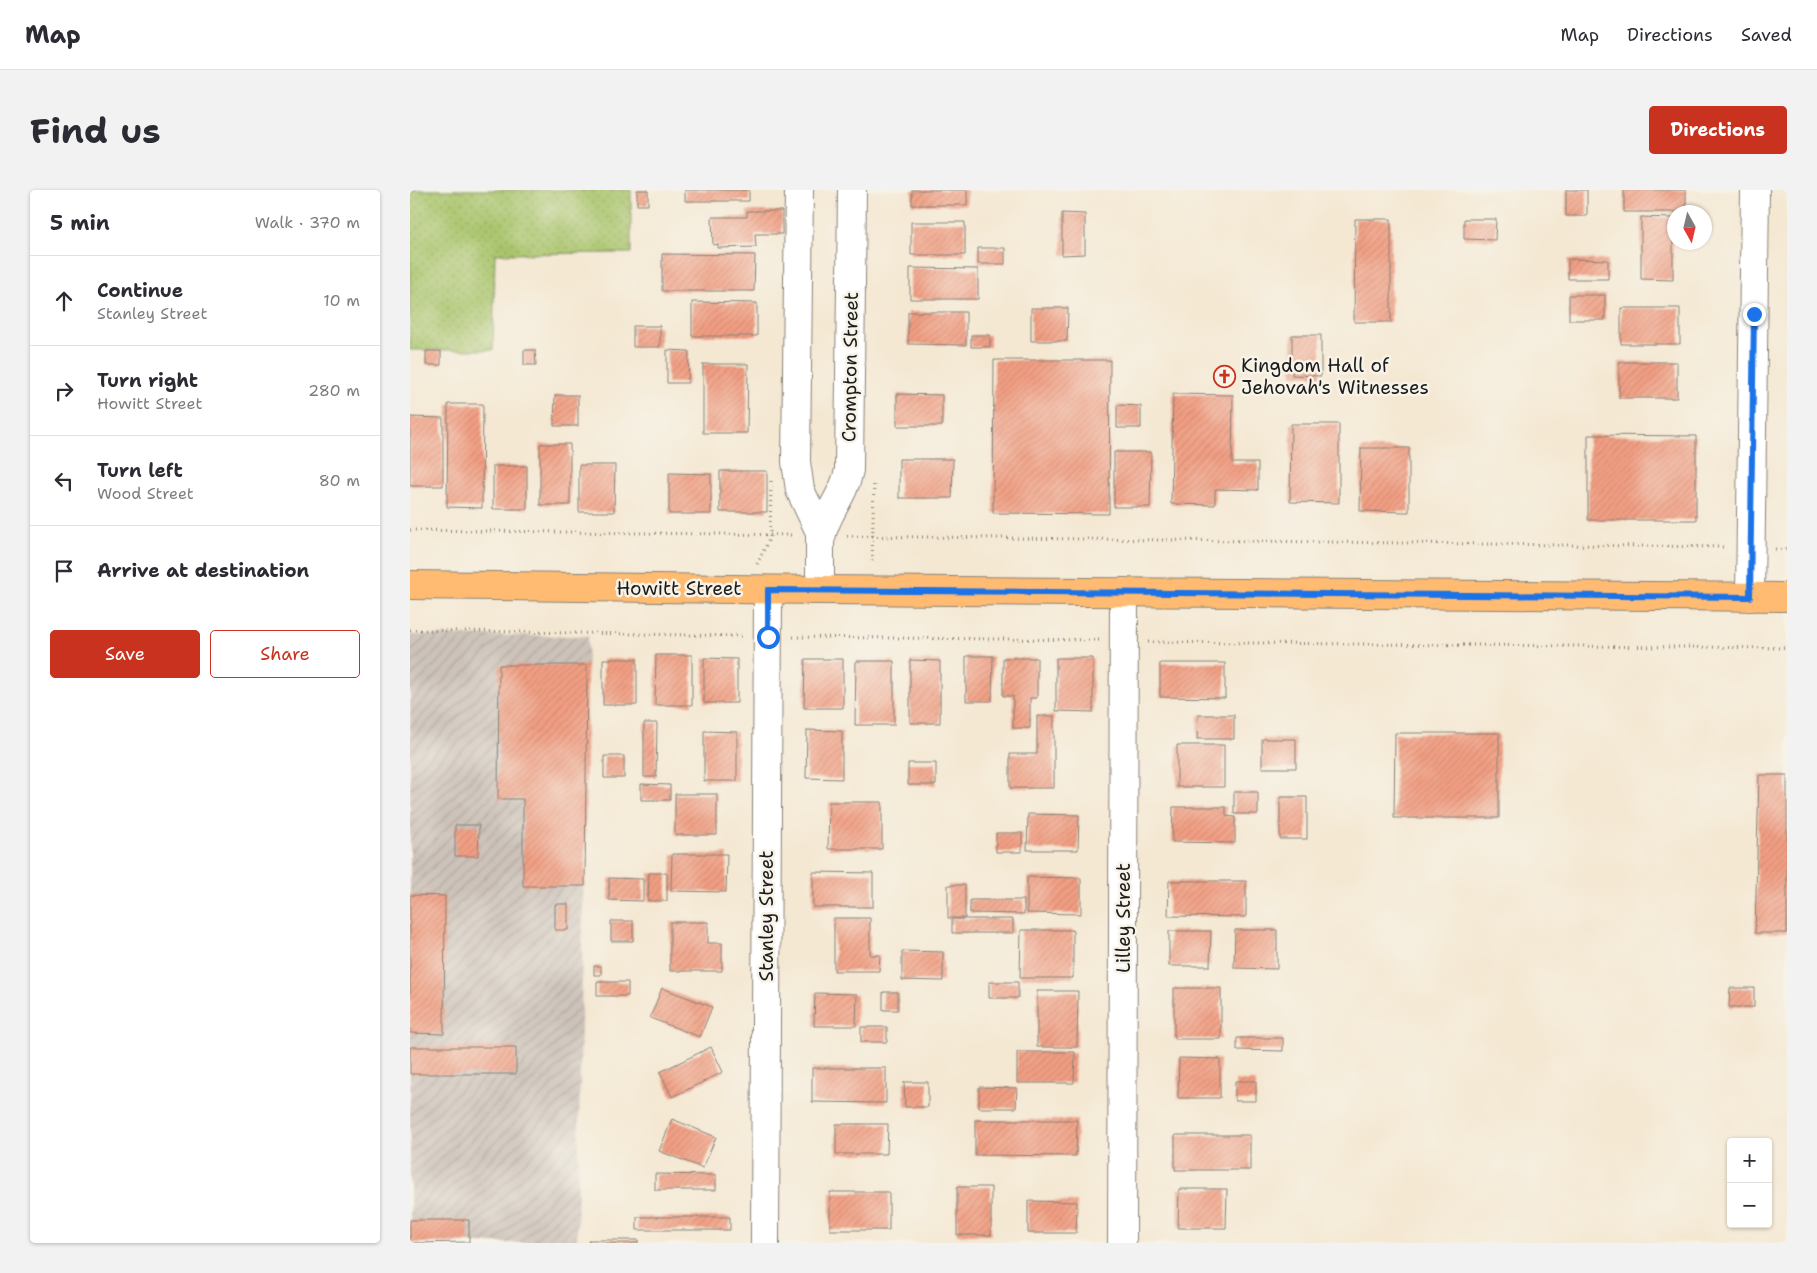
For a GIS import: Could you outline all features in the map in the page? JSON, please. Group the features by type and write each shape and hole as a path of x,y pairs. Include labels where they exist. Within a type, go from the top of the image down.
{"main road":[{"name":"Howitt Street","path":"410,586 1787,597"}],"street":[{"name":"Crompton Street","path":"799,190 796,473 800,490 817,523 821,536 820,590"},
{"name":"Crompton Street","path":"821,536 828,518 845,488 849,470 852,190"},
{"path":"1750,597 1755,190"},
{"name":"Stanley Street","path":"760,589 752,634 764,1243"},
{"name":"Lilley Street","path":"1122,1243 1124,592"}],"path":[{"path":"760,589 757,563 770,535 771,478"},
{"path":"410,530 1726,547"},
{"path":"410,630 1124,641 1787,648"}],"shaded area":[{"path":"410,635 588,636 577,1243 410,1243"}],"green space":[{"path":"410,190 631,190 631,253 495,254 493,350 410,350"}],"building":[{"path":"637,190 648,190 648,205 637,205"},
{"path":"685,190 749,190 749,201 685,201"},
{"path":"912,190 967,190 967,205 912,205"},
{"path":"1566,190 1587,190 1587,216 1566,216"},
{"path":"1624,190 1686,190 1686,205 1667,205 1667,212 1624,212"},
{"path":"747,211 782,211 782,234 755,234 756,247 718,248 718,244 713,245 712,217 747,217"},
{"path":"1062,213 1085,214 1085,254 1062,255"},
{"path":"1641,217 1667,218 1667,250 1673,250 1673,280 1641,279"},
{"path":"1355,219 1391,219 1391,322 1354,322"},
{"path":"1464,219 1496,219 1495,240 1464,239"},
{"path":"911,222 965,222 965,255 911,255"},
{"path":"978,248 1005,248 1005,264 978,264"},
{"path":"662,254 755,255 754,291 662,291"},
{"path":"1568,259 1608,260 1608,279 1568,279"},
{"path":"910,268 978,269 978,299 910,299"},
{"path":"1569,295 1605,295 1605,320 1569,320"},
{"path":"692,302 757,303 757,336 692,336"},
{"path":"1031,308 1068,308 1067,341 1031,341"},
{"path":"1621,308 1680,308 1680,344 1621,344"},
{"path":"908,312 966,312 966,345 908,344"},
{"path":"633,326 660,326 660,347 633,347"},
{"path":"971,335 990,335 990,347 971,347"},
{"path":"1292,335 1321,335 1321,376 1292,375"},
{"path":"524,350 535,350 536,365 524,365"},
{"path":"667,350 689,351 688,383 667,383"},
{"path":"426,351 441,351 441,365 426,365"},
{"path":"994,360 1110,360 1109,514 993,513"},
{"path":"1619,362 1677,362 1677,398 1619,398"},
{"path":"703,364 748,364 747,433 703,433"},
{"path":"897,394 942,395 942,426 897,426"},
{"path":"1173,394 1233,395 1232,463 1258,463 1258,490 1215,489 1215,505 1171,504"},
{"path":"555,395 578,395 578,426 554,426"},
{"path":"448,404 483,404 482,508 447,507"},
{"path":"1117,405 1141,406 1141,428 1117,428"},
{"path":"410,417 443,418 443,486 410,486"},
{"path":"1291,424 1339,424 1339,503 1290,502"},
{"path":"1588,435 1696,436 1696,520 1588,520"},
{"path":"540,444 570,444 570,505 540,505"},
{"path":"1361,448 1409,448 1409,512 1360,511"},
{"path":"1114,452 1151,452 1150,507 1114,507"},
{"path":"899,459 953,459 952,498 899,498"},
{"path":"579,465 615,465 614,512 579,512"},
{"path":"493,466 527,466 527,509 493,509"},
{"path":"720,471 767,471 767,512 720,512"},
{"path":"669,473 711,474 711,514 669,514"},
{"path":"656,655 692,655 692,705 655,705"},
{"path":"966,656 993,656 992,701 966,701"},
{"path":"704,658 737,659 737,703 704,703"},
{"path":"1003,658 1037,658 1037,698 1030,698 1030,728 1013,728 1013,696 1003,696"},
{"path":"1056,658 1093,658 1093,712 1056,711"},
{"path":"603,659 637,659 637,705 603,705"},
{"path":"805,659 843,659 843,708 804,708"},
{"path":"910,660 940,661 940,723 910,723"},
{"path":"856,661 894,661 894,725 855,725"},
{"path":"1160,663 1225,663 1225,698 1160,697"},
{"path":"499,665 587,665 585,886 523,886 523,799 498,799"},
{"path":"1198,715 1234,715 1234,739 1197,739"},
{"path":"1037,716 1054,716 1054,788 1010,788 1010,754 1037,754"},
{"path":"644,723 657,723 656,777 644,777"},
{"path":"807,730 842,731 842,779 806,778"},
{"path":"704,731 737,732 737,781 704,781"},
{"path":"1395,733 1499,733 1499,818 1394,818"},
{"path":"1262,739 1296,739 1296,768 1262,768"},
{"path":"1177,745 1224,745 1224,787 1177,787"},
{"path":"604,756 624,756 624,778 604,778"},
{"path":"908,763 936,763 936,785 908,785"},
{"path":"1759,775 1787,775 1787,933 1755,933"},
{"path":"641,784 670,785 670,800 641,800"},
{"path":"1234,792 1258,792 1258,814 1234,814"},
{"path":"675,794 717,794 717,835 675,835"},
{"path":"1280,797 1307,797 1307,839 1280,839"},
{"path":"829,802 882,802 882,849 828,849"},
{"path":"1173,807 1226,807 1226,816 1235,817 1235,843 1172,842"},
{"path":"1028,814 1079,815 1078,850 1027,850"},
{"path":"455,825 479,825 478,856 455,856"},
{"path":"996,833 1022,833 1022,852 996,852"},
{"path":"672,854 727,854 726,892 671,891"},
{"path":"813,872 873,873 873,907 813,907"},
{"path":"649,873 667,873 667,901 648,901"},
{"path":"1027,877 1081,878 1081,914 1027,913"},
{"path":"609,878 643,879 643,901 609,900"},
{"path":"1169,881 1246,881 1246,917 1168,916"},
{"path":"948,885 965,885 965,918 948,918"},
{"path":"410,895 445,896 444,1034 410,1033"},
{"path":"970,900 1024,900 1024,914 970,913"},
{"path":"555,904 568,904 568,930 555,930"},
{"path":"834,918 870,918 870,955 880,955 879,971 834,971"},
{"path":"952,919 1013,919 1013,933 952,933"},
{"path":"611,921 633,921 633,941 611,941"},
{"path":"670,922 708,922 708,943 722,943 722,971 670,971"},
{"path":"1021,930 1073,930 1073,978 1020,978"},
{"path":"1235,930 1277,930 1277,969 1234,968"},
{"path":"1169,931 1211,931 1210,966 1169,966"},
{"path":"902,951 943,952 943,981 902,980"},
{"path":"594,966 601,966 601,975 594,975"},
{"path":"597,982 628,982 628,996 597,996"},
{"path":"989,982 1018,982 1018,998 989,998"},
{"path":"662,988 712,1007 700,1037 650,1018"},
{"path":"1174,988 1221,988 1221,1039 1174,1039"},
{"path":"1730,988 1754,988 1754,1007 1729,1007"},
{"path":"1037,991 1078,991 1077,1047 1037,1047"},
{"path":"883,992 898,992 898,1010 883,1010"},
{"path":"815,993 857,994 856,1026 814,1026"},
{"path":"861,1027 887,1027 887,1042 861,1042"},
{"path":"1237,1038 1283,1038 1283,1051 1237,1050"},
{"path":"410,1047 516,1047 516,1074 410,1074"},
{"path":"711,1047 723,1072 672,1097 660,1072"},
{"path":"1017,1052 1075,1052 1074,1083 1017,1083"},
{"path":"1179,1058 1220,1059 1220,1098 1178,1098"},
{"path":"812,1068 886,1068 886,1103 812,1102"},
{"path":"1235,1081 1256,1081 1256,1101 1235,1101"},
{"path":"904,1082 928,1082 928,1107 905,1107"},
{"path":"979,1087 1017,1088 1016,1108 979,1108"},
{"path":"672,1119 716,1137 703,1168 659,1151"},
{"path":"975,1120 1077,1120 1076,1156 975,1155"},
{"path":"836,1124 888,1124 887,1154 836,1154"},
{"path":"1175,1135 1250,1135 1250,1170 1175,1170"},
{"path":"655,1174 716,1175 716,1190 655,1190"},
{"path":"957,1187 991,1187 991,1235 957,1235"},
{"path":"1179,1189 1227,1189 1226,1228 1178,1228"},
{"path":"830,1192 889,1192 889,1230 830,1230"},
{"path":"1028,1201 1077,1202 1076,1233 1028,1233"},
{"path":"637,1217 730,1217 730,1230 637,1230"},
{"path":"410,1220 469,1220 469,1242 410,1243"},
{"path":"589,1240 638,1240 638,1243 588,1243"}],"place":[{"name":"Kingdom Hall of Jehovah's Witnesses","path":"1225,376"}],"route":[{"path":"768,637 768,590 1750,597 1754,314"}]}
